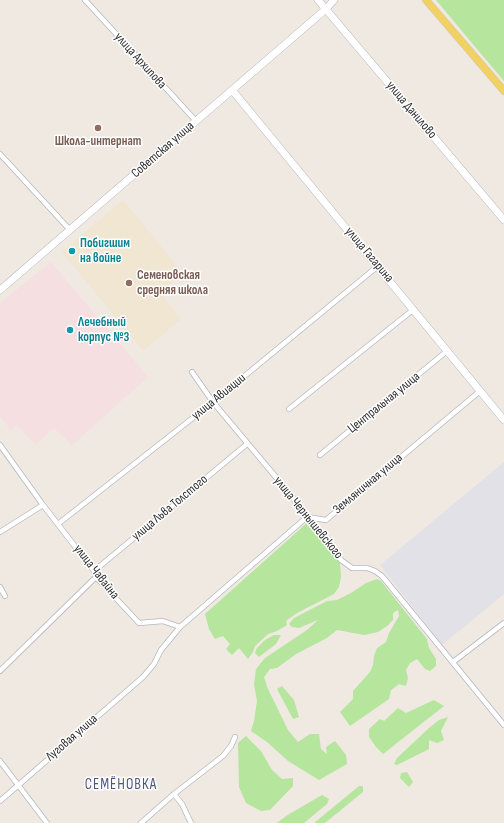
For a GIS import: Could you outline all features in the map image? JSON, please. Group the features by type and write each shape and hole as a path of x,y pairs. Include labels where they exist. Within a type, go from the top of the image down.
{"main road":[{"path":"426,0 504,91"}],"street":[{"name":"улица Архипова","path":"85,0 196,121"},
{"name":"улица Данилово","path":"318,0 504,220"},
{"name":"Советская улица","path":"0,290 326,9 334,0"},
{"name":"улица Гагарина","path":"232,90 504,420"},
{"path":"0,154 70,230"},
{"name":"улица Авиации","path":"58,524 213,402 378,266"},
{"path":"289,409 414,309"},
{"name":"Центральная улица","path":"320,456 447,351"},
{"name":"улица Чернышевского","path":"192,372 213,402 341,560 352,568 367,568 382,576 504,725"},
{"name":"Земляничная улица","path":"307,517 326,520 480,391"},
{"name":"улица Льва Толстого","path":"94,571 247,444"},
{"name":"улица Чавайна","path":"0,445 43,505 94,571 96,577 139,623 163,621 180,627"},
{"path":"0,532 43,505"},
{"path":"180,627 307,517"},
{"path":"0,671 96,577"},
{"path":"0,587 5,596"},
{"path":"453,662 504,623"},
{"name":"Луговая улица","path":"0,801 144,677 154,664 161,650 180,627"},
{"path":"141,823 174,794 223,756 231,746 235,737"},
{"path":"0,761 47,823"},
{"path":"174,794 182,804 191,823"}],"shaded area":[{"name":"Семеновская средняя школа","path":"123,200 182,272 160,293 181,319 143,351 62,252"},
{"path":"51,262 148,377 72,445 54,428 36,445 17,425 11,430 0,417 0,303"},
{"path":"504,462 504,594 442,645 380,565"}],"green space":[{"path":"436,0 504,0 504,81 471,42"},
{"path":"308,522 340,563 341,577 339,587 334,594 297,613 286,621 287,625 268,634 255,646 248,659 239,648 232,655 226,649 230,644 223,636 215,639 209,629 205,614"},
{"path":"377,579 381,581 427,639 429,648 436,659 436,666 430,671 425,669 417,659 410,663 406,670 408,678 406,686 399,684 391,690 389,699 350,726 340,712 353,699 353,691 370,672 377,648 386,642 389,633 399,616 398,610 393,613 393,620 378,632 364,635 337,630 327,638 296,654 277,668 270,669 264,677 268,689 288,730 298,742 310,734 319,734 321,749 327,754 326,747 335,741 346,755 347,764 319,780 288,761 267,742 251,731 257,701 254,684 256,669 265,658 307,630 318,620 299,628 292,627 289,624 294,618 327,601 337,600 366,583"},
{"path":"274,635 281,635 276,644 259,657 255,653 257,648 265,640"},
{"path":"282,686 294,700 299,717 293,719 277,689"},
{"path":"434,700 444,706 383,754 369,737 369,729 380,719 384,721 398,708 406,713"},
{"path":"448,717 441,731 444,740 437,743 429,740 429,749 397,765 394,764 397,758 429,728 439,720"},
{"path":"246,736 261,751 272,770 282,779 293,778 293,786 270,810 261,811 246,803 239,787 238,743"},
{"path":"407,772 413,782 409,787 400,778 401,773"},
{"path":"359,786 363,786 363,792 325,823 314,823"},
{"path":"322,795 329,799 327,804 304,823 277,823 286,816"}],"place":[{"name":"Школа-интернат","path":"98,128"},
{"name":"Побигшим на войне","path":"72,251"},
{"name":"Семеновская средняя школа","path":"129,283"},
{"name":"Лечебный корпус №3","path":"70,330"}],"district":[{"name":"СЕМЁНОВКА","path":"121,785"}]}
